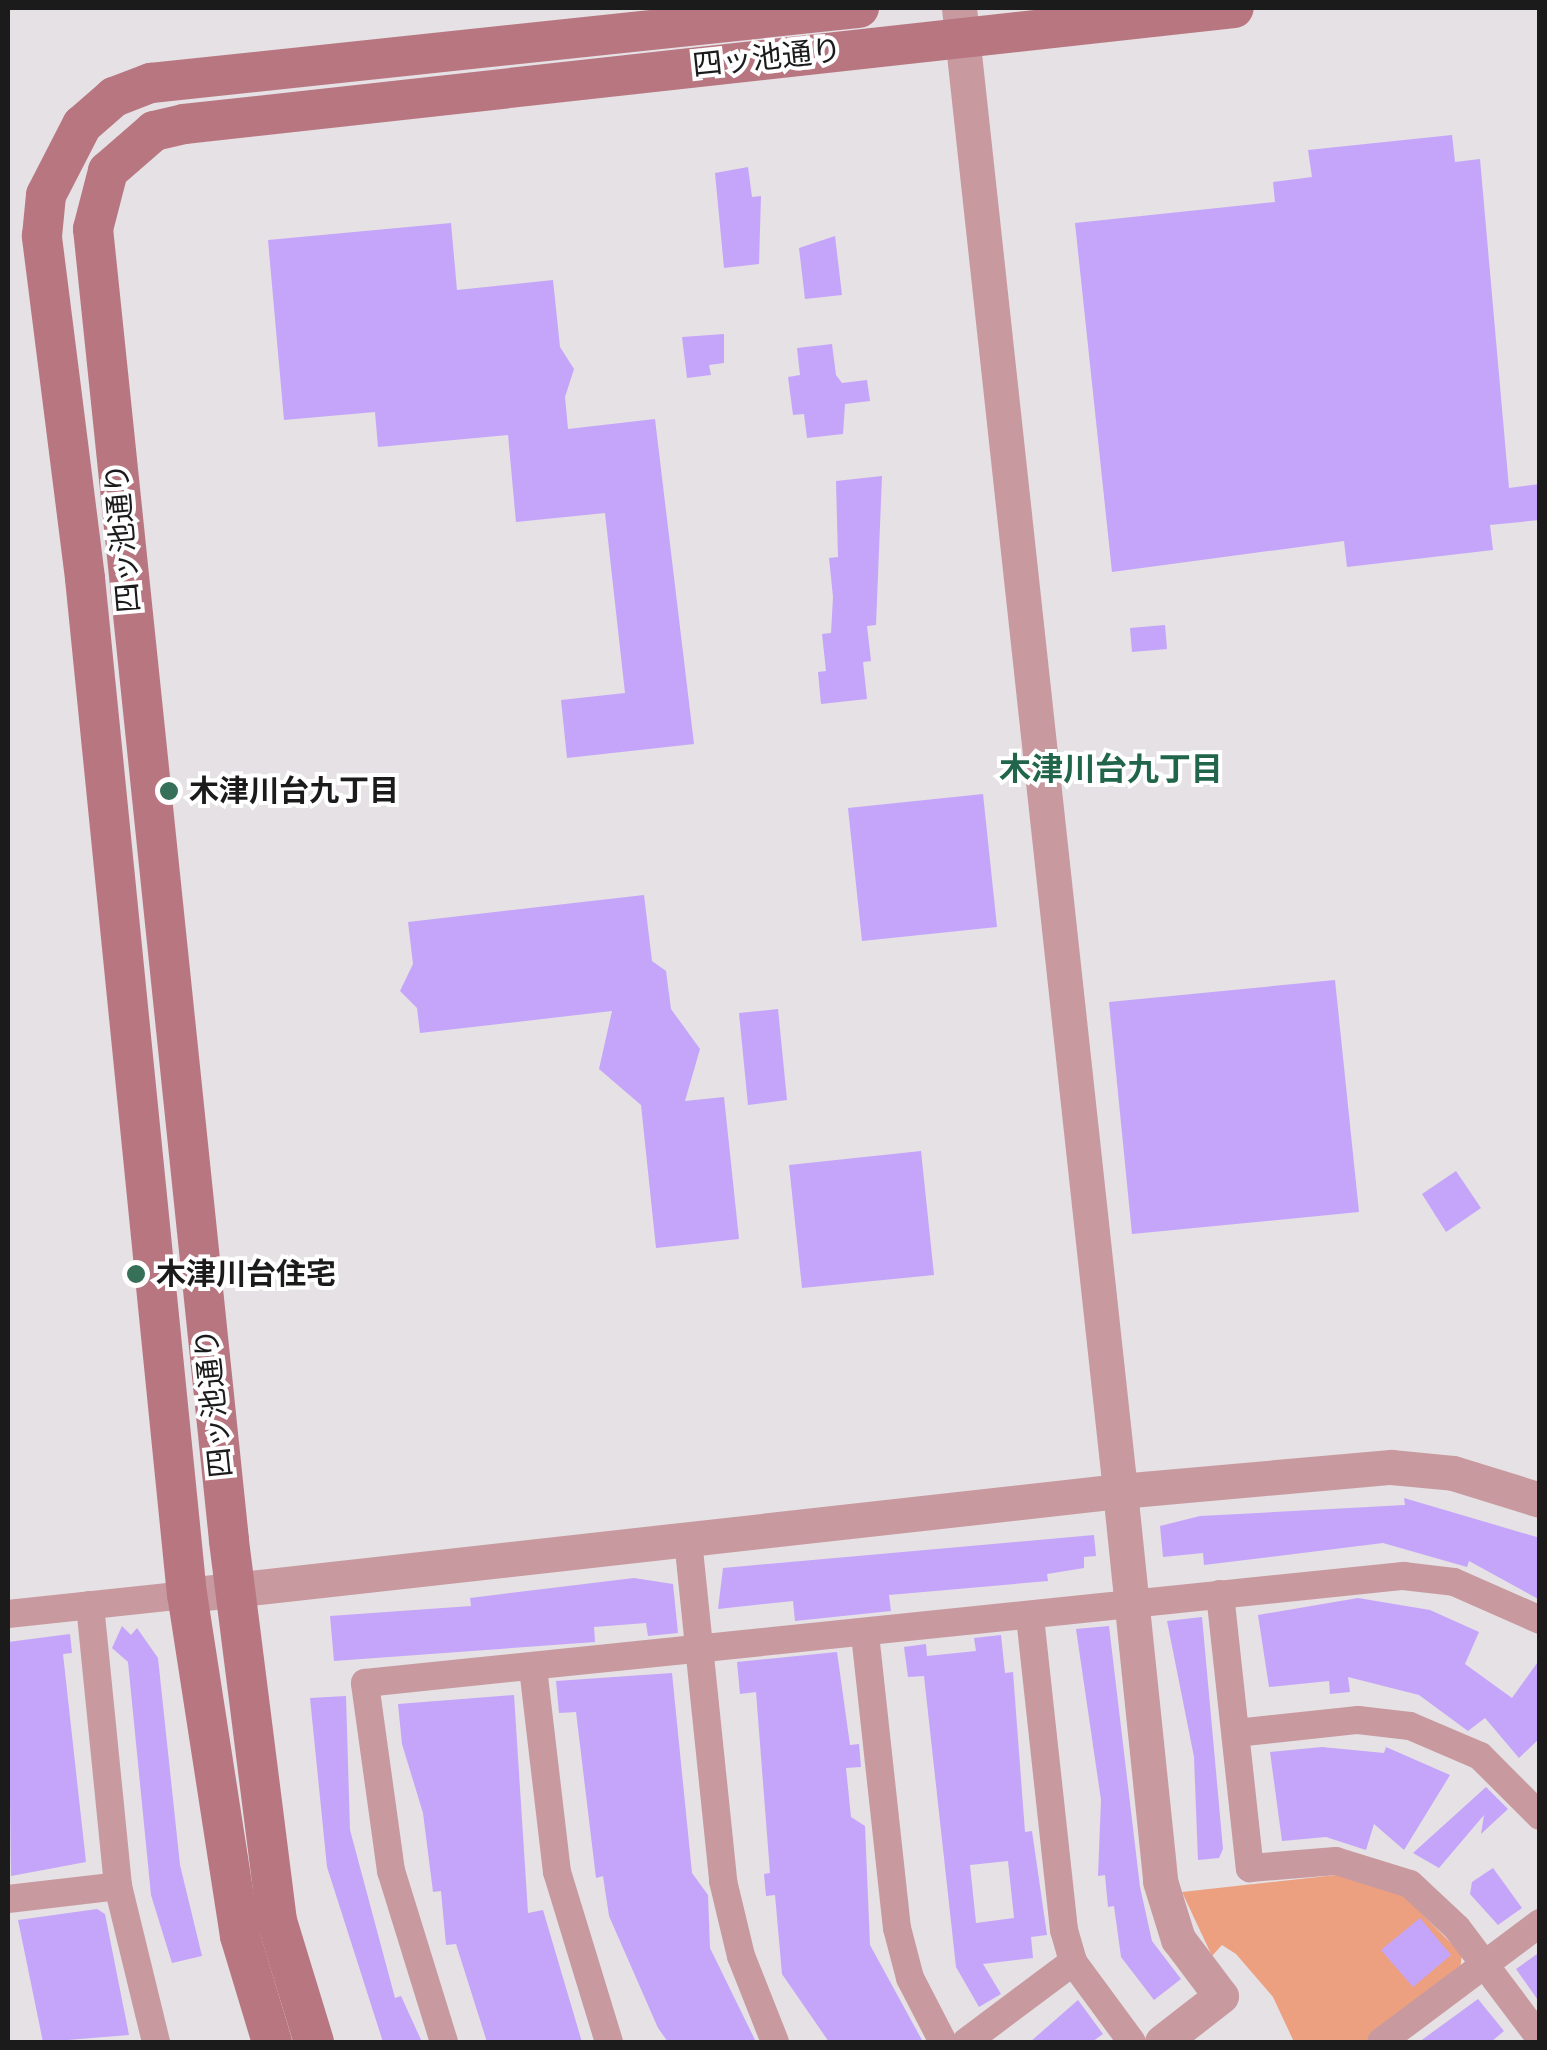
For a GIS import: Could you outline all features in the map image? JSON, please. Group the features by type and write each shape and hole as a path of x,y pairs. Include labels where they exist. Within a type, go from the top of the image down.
{"main road":[{"name":"四ッ池通り","path":"272,2042 236,1918 186,1595 89,616 42,236 60,154 114,98 150,83 859,8"},
{"name":"四ッ池通り","path":"314,2042 277,1921 234,1590 93,228 108,171 154,132 184,124 961,22 1234,8"}],"street":[{"path":"961,22 1160,1881 1178,1939 1221,1996 1162,2042"},
{"path":"8,1614 1120,1492 1391,1467 1484,1480 1540,1500"},
{"path":"688,1540 696,1649 731,1919 775,2042"},
{"path":"444,2042 391,1871 366,1683 1403,1576 1454,1582 1540,1620"},
{"path":"1220,1594 1250,1868 1336,1861 1391,1874 1428,1896 1540,2038"},
{"path":"90,1605 118,1886 156,2042"},
{"path":"1030,1617 1073,1962 1132,2042"},
{"path":"865,1634 896,1928 910,1978 943,2042"},
{"path":"534,1668 556,1872 610,2042"},
{"path":"1236,1733 1358,1720 1410,1726 1480,1756 1540,1816"},
{"path":"8,1899 118,1886"},
{"path":"1381,2042 1540,1923"},
{"path":"966,2042 1073,1962"}],"shaded area":[{"path":"1346,1874 1404,1896 1462,1954 1460,1970 1364,2042 1294,2042 1273,1997 1236,1954 1222,1945 1212,1956 1182,1892"}],"building":[{"path":"1452,135 1455,162 1480,159 1509,488 1540,484 1540,520 1490,525 1493,550 1347,567 1344,541 1112,572 1075,223 1275,202 1273,182 1312,177 1308,150"},
{"path":"748,167 752,197 761,196 759,264 724,268 715,173"},
{"path":"451,223 457,290 553,280 560,347 574,369 565,397 568,429 655,419 694,744 567,758 561,700 625,693 605,513 516,522 508,435 378,447 375,412 284,420 268,240"},
{"path":"835,236 842,295 805,299 799,248"},
{"path":"724,334 724,363 709,365 711,375 687,378 682,337"},
{"path":"832,344 836,375 842,383 867,380 870,401 845,404 843,434 807,438 804,414 793,415 788,377 800,375 797,348"},
{"path":"882,476 876,625 867,626 871,661 863,662 867,699 821,704 818,672 826,671 822,634 831,633 833,597 829,558 838,557 836,481"},
{"path":"1165,625 1167,649 1132,652 1130,628"},
{"path":"983,794 997,927 862,941 848,808"},
{"path":"644,895 652,961 666,971 671,1009 700,1049 685,1101 724,1097 739,1239 656,1248 641,1105 599,1069 612,1011 420,1033 417,1008 400,991 413,964 408,922"},
{"path":"1335,980 1359,1212 1132,1234 1109,1002"},
{"path":"778,1009 787,1100 748,1105 739,1013"},
{"path":"921,1151 934,1275 802,1288 789,1165"},
{"path":"1456,1171 1481,1208 1446,1232 1422,1194"},
{"path":"1404,1498 1540,1538 1540,1600 1469,1561 1467,1567 1383,1543 1204,1565 1203,1553 1163,1557 1160,1526 1200,1516 1405,1505"},
{"path":"1094,1535 1096,1556 1084,1557 1084,1568 1047,1574 1048,1581 889,1595 891,1611 795,1621 793,1601 718,1609 723,1568"},
{"path":"634,1578 673,1584 678,1633 648,1636 646,1623 594,1627 595,1642 334,1661 330,1616 471,1606 470,1598"},
{"path":"1358,1598 1430,1610 1479,1632 1465,1664 1512,1698 1540,1659 1540,1738 1519,1758 1485,1718 1468,1731 1419,1695 1348,1677 1350,1692 1330,1694 1329,1681 1269,1687 1258,1615"},
{"path":"1202,1617 1223,1849 1219,1858 1198,1860 1194,1757 1167,1621"},
{"path":"122,1626 131,1635 137,1628 158,1658 180,1865 202,1956 172,1963 151,1895 128,1662 112,1648"},
{"path":"1109,1626 1140,1887 1152,1941 1181,1979 1154,2000 1121,1957 1114,1906 1108,1907 1105,1875 1098,1876 1101,1800 1076,1629"},
{"path":"70,1634 72,1653 63,1654 86,1862 11,1876 8,1642"},
{"path":"1001,1635 1005,1673 1013,1672 1025,1832 1032,1831 1047,1935 1031,1937 1033,1958 983,1964 1001,1994 979,2007 956,1967 924,1676 908,1677 904,1647 926,1644 927,1656 976,1651 974,1638","holes":["1008,1861 1014,1918 976,1923 970,1865"]},
{"path":"837,1652 850,1745 859,1744 861,1767 846,1768 851,1817 865,1826 870,1945 923,2042 829,2042 782,1974 775,1895 766,1896 764,1874 770,1873 756,1692 740,1694 737,1662"},
{"path":"672,1673 692,1873 708,1895 710,1948 756,2042 668,2042 658,2028 609,1916 603,1876 596,1878 576,1712 559,1713 556,1681"},
{"path":"514,1695 528,1913 543,1910 582,2042 487,2042 456,1944 446,1945 441,1891 433,1892 423,1813 402,1744 398,1704"},
{"path":"346,1696 350,1830 395,1998 401,1996 422,2042 383,2042 327,1867 310,1698"},
{"path":"1322,1747 1384,1753 1386,1747 1450,1775 1404,1850 1374,1824 1366,1850 1326,1837 1282,1841 1270,1752"},
{"path":"1486,1787 1508,1809 1481,1834 1484,1815 1439,1868 1413,1853"},
{"path":"1493,1868 1522,1908 1498,1925 1470,1894 1472,1882"},
{"path":"97,1909 105,1914 129,2035 43,2042 18,1920"},
{"path":"1420,1918 1451,1955 1413,1987 1381,1950"},
{"path":"1540,1952 1540,2003 1516,1969"},
{"path":"1478,1999 1504,2031 1491,2042 1419,2042"},
{"path":"1078,2000 1103,2034 1092,2042 1030,2042"}],"place":[{"name":"木津川台九丁目","path":"169,791"},
{"name":"木津川台住宅","path":"136,1274"}],"district":[{"name":"木津川台九丁目","path":"1111,769"}]}
